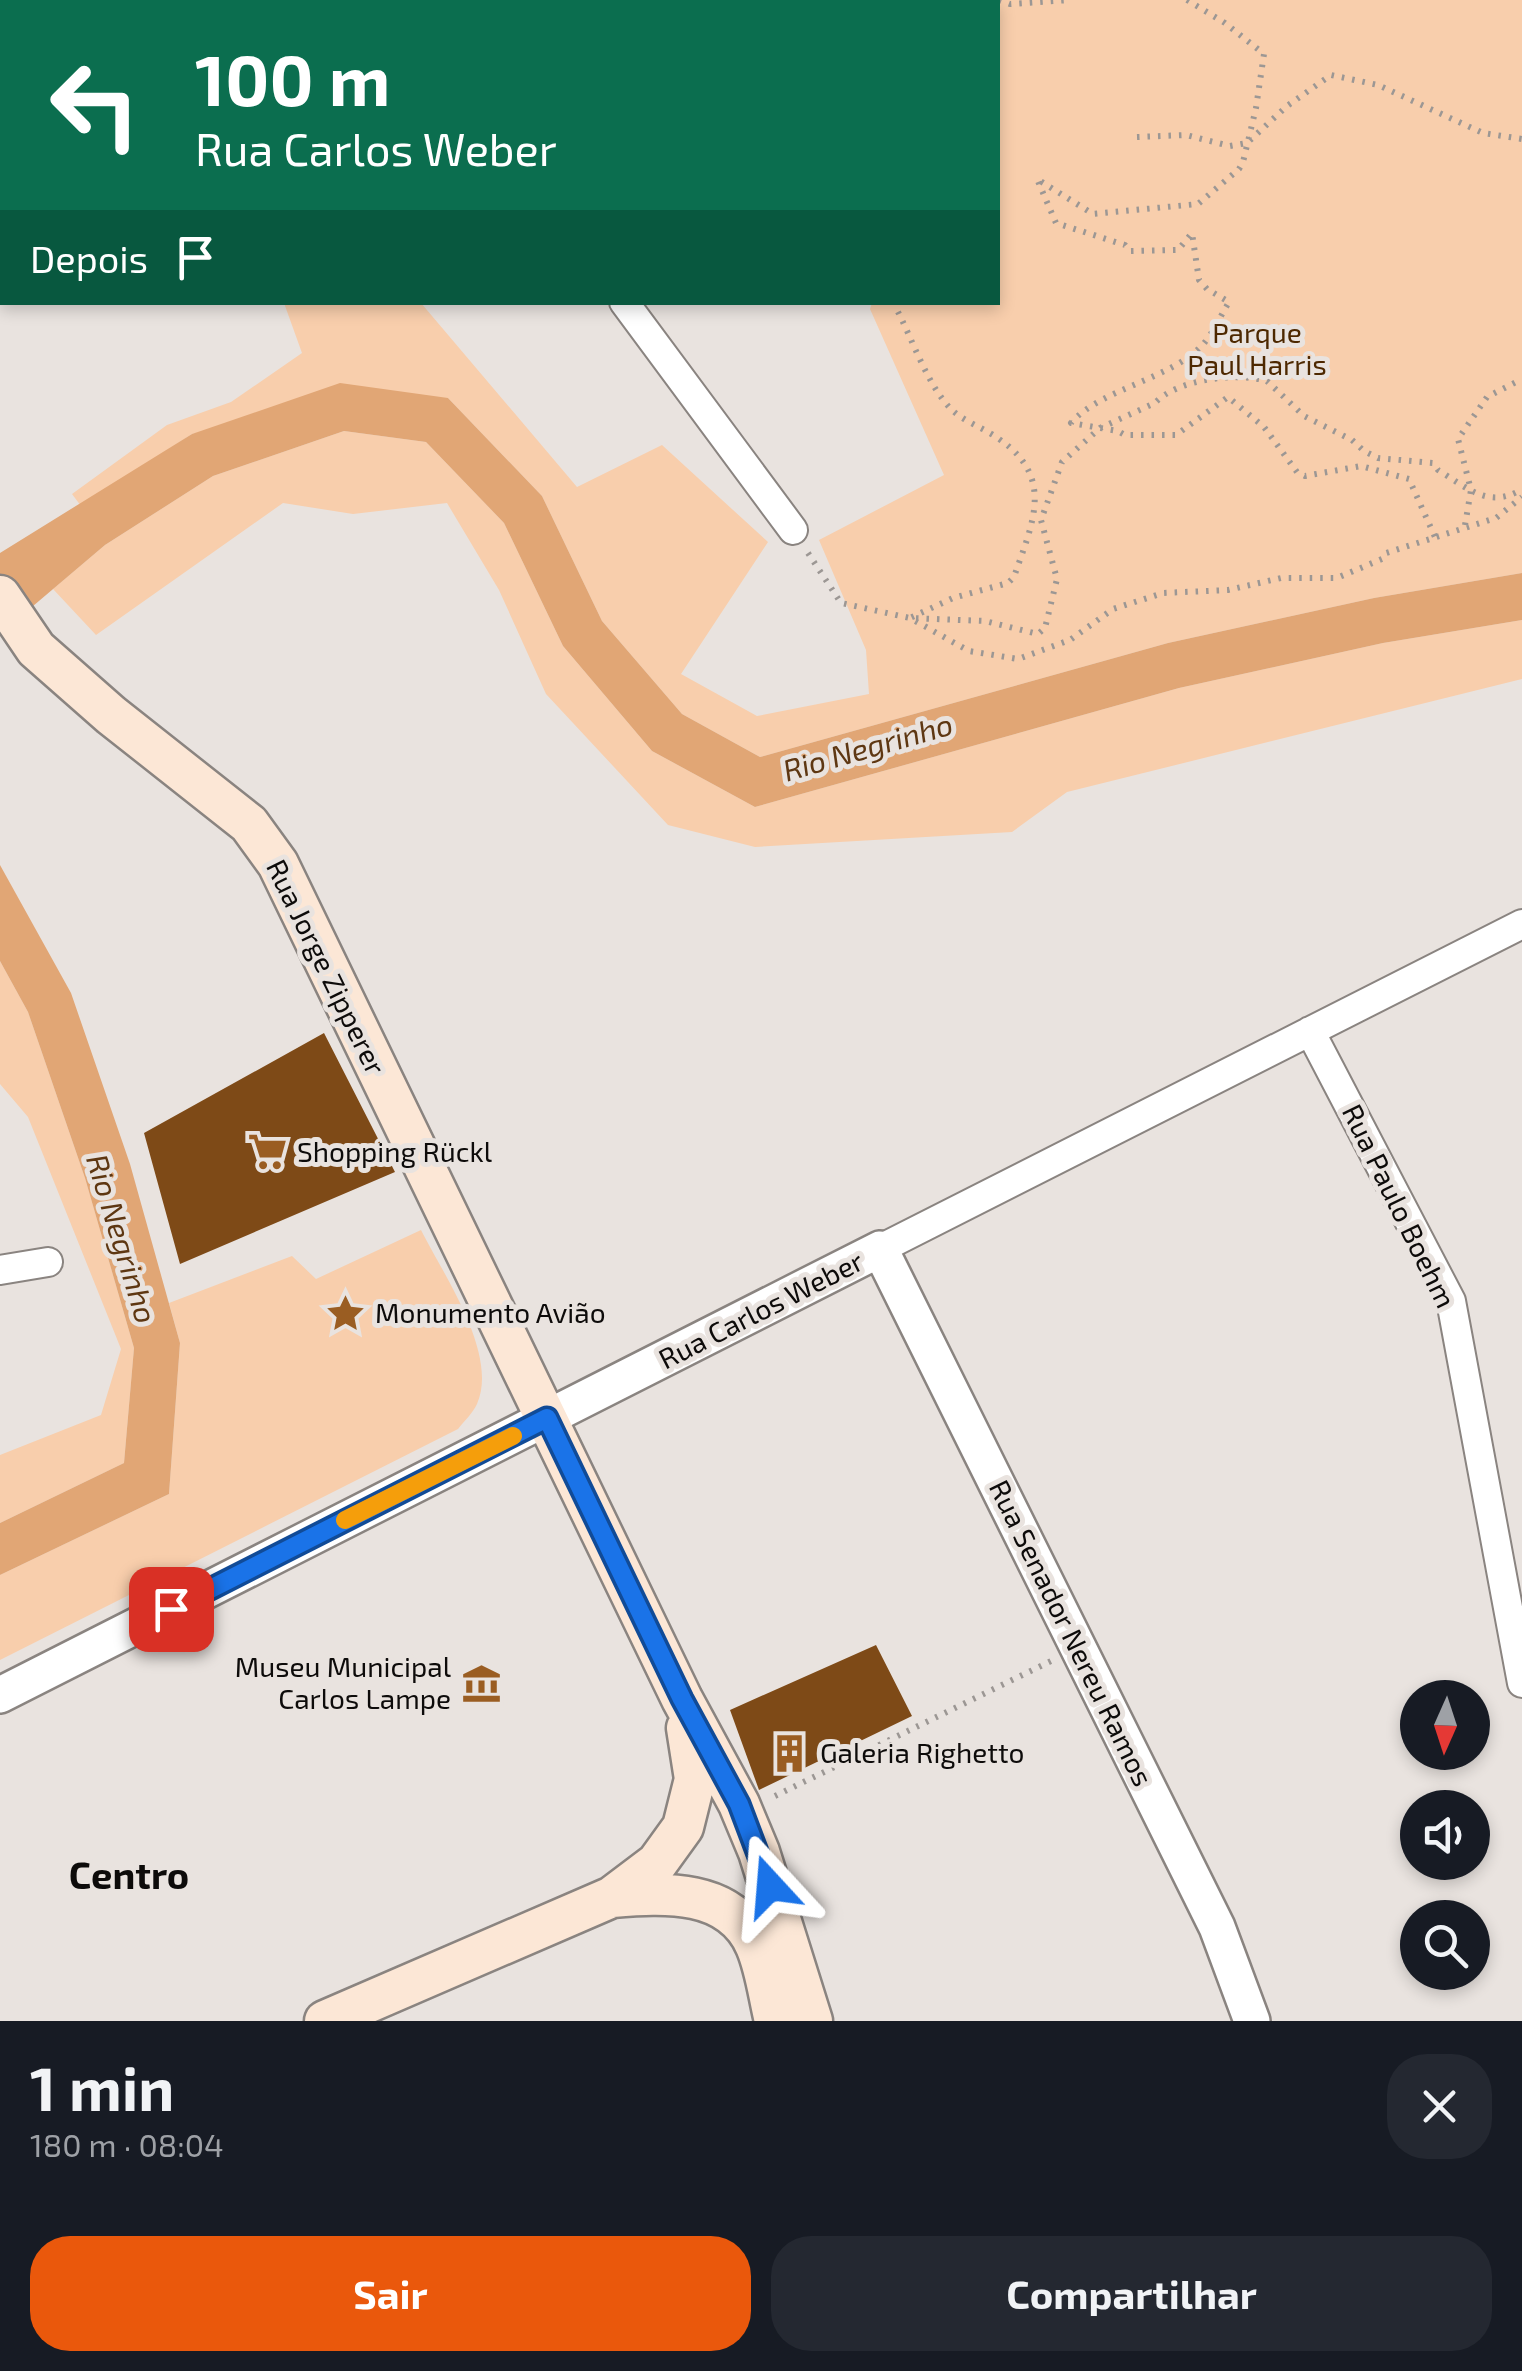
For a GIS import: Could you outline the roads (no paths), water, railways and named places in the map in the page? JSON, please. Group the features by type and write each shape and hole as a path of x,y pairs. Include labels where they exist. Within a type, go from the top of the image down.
{"main road":[{"name":"Rua Jorge Zipperer","path":"0,596 36,649 249,824 265,844 682,1699"},
{"path":"682,1699 759,1852 812,2021"},
{"path":"325,2021 612,1897 657,1862 683,1827 694,1778 682,1699"},
{"path":"612,1897 661,1893 696,1897 722,1907 743,1924 756,1946 776,2021"}],"street":[{"path":"626,305 793,530"},
{"name":"Rua Carlos Weber","path":"0,1695 1522,924"},
{"name":"Rua Paulo Boehm","path":"1310,1031 1451,1302 1522,1683"},
{"name":"Rua Senador Nereu Ramos","path":"880,1249 1217,1927 1252,2021"},
{"path":"0,1270 48,1262"}],"water":[{"name":"Rio Negrinho","path":"340,383 448,398 542,496 602,621 682,714 760,757 1168,643 1374,598 1522,573 1522,620 1383,643 1179,688 755,807 652,751 563,646 504,523 426,442 344,431 213,476 105,545 0,634 0,553 192,434"},
{"name":"Rio Negrinho","path":"0,865 71,993 130,1164 180,1343 169,1494 0,1575 0,1523 124,1463 134,1348 85,1178 28,1012 0,961"}],"place":[{"name":"Shopping Rückl","path":"267,1152"},
{"name":"Monumento Avião","path":"345,1313"},
{"name":"Museu Municipal Carlos Lampe","path":"481,1683"},
{"name":"Galeria Righetto","path":"790,1753"}],"district":[{"name":"Centro","path":"129,1876"}],"park label":[{"name":"Parque Paul Harris","path":"1257,349"}]}
